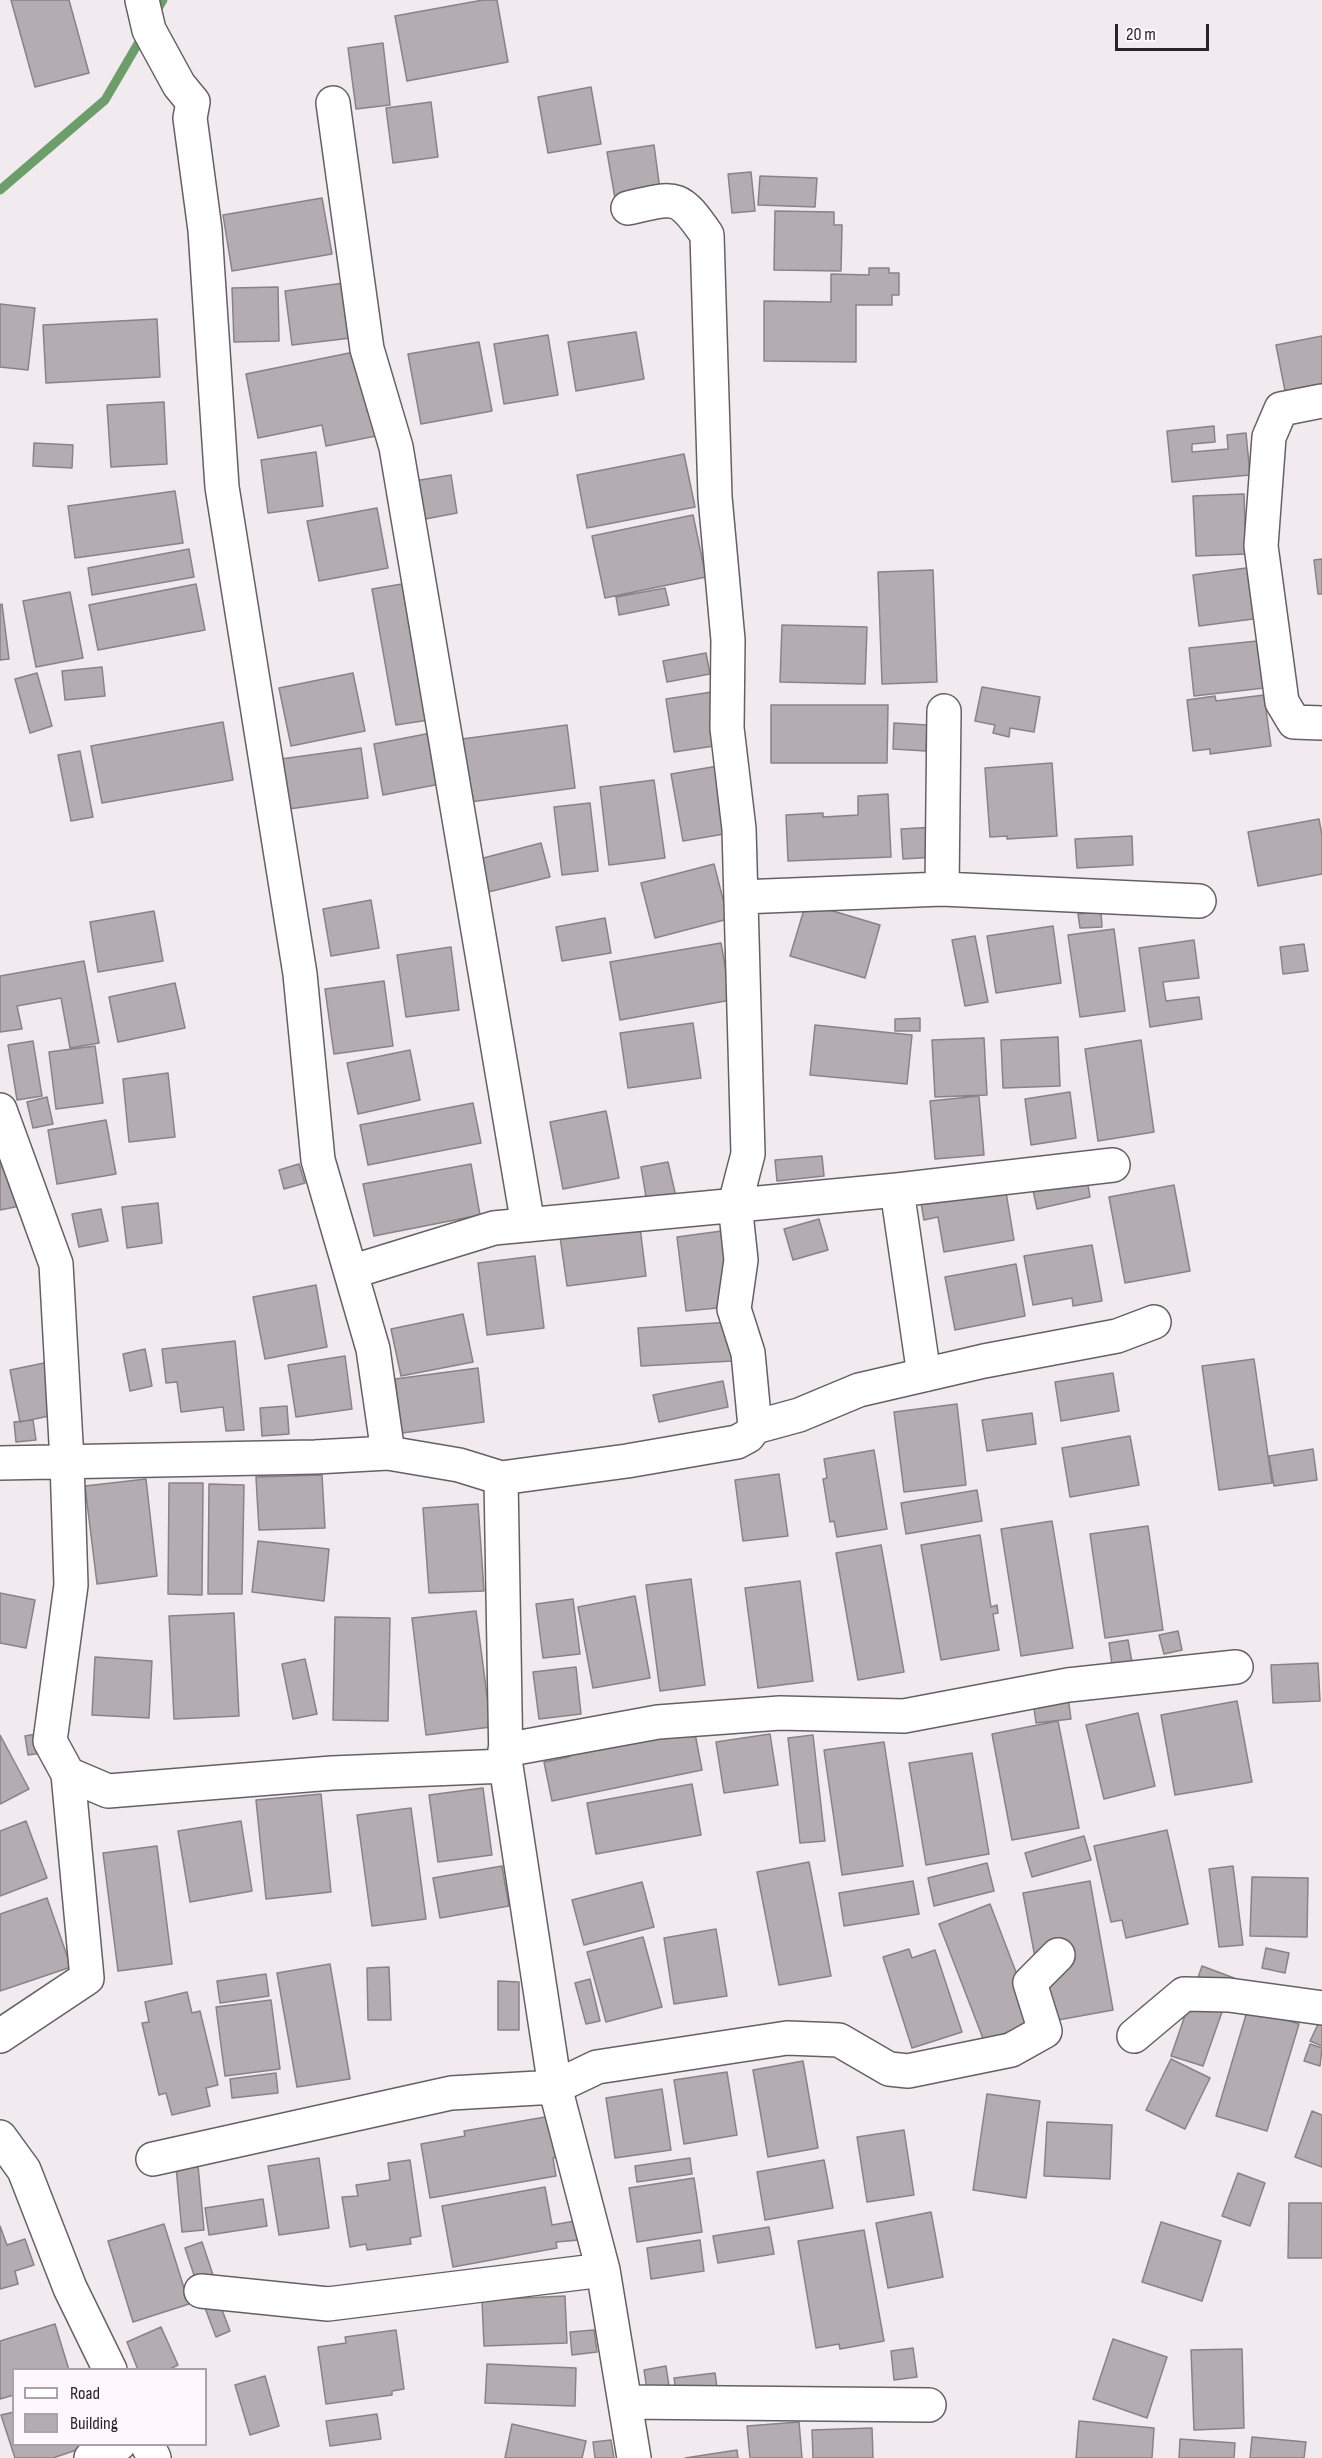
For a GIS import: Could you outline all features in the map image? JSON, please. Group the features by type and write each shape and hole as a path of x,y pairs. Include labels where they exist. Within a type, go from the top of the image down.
{"street":[{"path":"142,0 149,30 179,85 194,102 190,118 205,230 222,487 300,975 318,1160 373,1349 388,1453"},
{"path":"333,103 367,349 396,447 528,1225"},
{"path":"628,208 666,199 682,203 707,235 715,497 728,640 727,728 739,829 741,897 747,1154 735,1204 741,1260 734,1309 748,1353 755,1427"},
{"path":"1322,401 1281,409 1269,437 1260,546 1282,702 1294,722 1322,723"},
{"path":"942,889 944,711"},
{"path":"741,897 942,889 1199,901"},
{"path":"0,1110 56,1264 71,1585 50,1742 68,1774 87,1978 0,2036"},
{"path":"351,1272 494,1228 897,1190 1113,1165"},
{"path":"897,1190 924,1375"},
{"path":"0,1463 303,1458 388,1453 459,1465 501,1478 627,1461 737,1442 748,1436 755,1427 799,1414 859,1390 1117,1336 1154,1322"},
{"path":"501,1478 505,1758 555,2087 603,2270 634,2458"},
{"path":"68,1774 108,1791 505,1758 658,1722 780,1713 904,1716 1068,1685 1236,1666"},
{"path":"153,2159 451,2093 555,2087 597,2067 787,2038 839,2040 889,2069 908,2072 1011,2050 1045,2031 1030,1983 1058,1955"},
{"path":"1134,2036 1184,1994 1229,1995 1322,2008"},
{"path":"0,2138 24,2170 70,2288 109,2368"},
{"path":"201,2290 328,2304 603,2270"},
{"path":"625,2402 929,2405"},
{"path":"91,2458 117,2446"}],"building":[{"path":"11,0 69,0 89,73 35,87"},
{"path":"483,0 497,0 508,62 407,81 395,16"},
{"path":"383,43 390,105 356,109 348,48"},
{"path":"591,87 601,144 548,153 538,97"},
{"path":"431,102 438,157 393,163 386,108"},
{"path":"654,145 661,197 616,204 607,152"},
{"path":"751,172 755,211 732,213 728,174"},
{"path":"760,176 817,178 815,207 758,205"},
{"path":"322,198 332,254 232,271 223,215"},
{"path":"775,211 834,212 834,225 842,225 841,271 774,270"},
{"path":"869,268 889,268 889,273 899,273 899,295 892,295 892,305 856,305 856,362 764,361 764,301 831,302 831,274 869,275"},
{"path":"344,283 351,338 292,345 285,291"},
{"path":"278,287 279,341 234,342 232,288"},
{"path":"0,304 35,308 28,370 0,367"},
{"path":"157,319 160,377 46,383 43,325"},
{"path":"636,332 644,379 576,391 568,342"},
{"path":"548,335 558,395 504,404 494,344"},
{"path":"1322,336 1322,395 1287,401 1276,345"},
{"path":"479,342 492,411 421,424 408,354"},
{"path":"359,351 376,436 326,446 322,425 258,438 246,374"},
{"path":"164,402 167,464 111,467 107,405"},
{"path":"1214,426 1215,442 1192,444 1192,452 1228,449 1227,435 1246,433 1250,475 1172,482 1167,431"},
{"path":"34,443 73,445 72,468 33,466"},
{"path":"316,452 323,506 268,513 261,460"},
{"path":"684,454 695,507 587,528 577,475"},
{"path":"451,475 457,513 420,520 414,481"},
{"path":"175,491 183,543 75,558 68,506"},
{"path":"1244,494 1246,554 1196,556 1193,496"},
{"path":"377,508 388,568 319,581 307,521"},
{"path":"693,515 706,577 605,598 592,536"},
{"path":"189,549 194,577 92,595 88,568"},
{"path":"1322,559 1322,594 1318,594 1314,560"},
{"path":"1254,567 1261,618 1199,626 1193,575"},
{"path":"933,570 937,682 882,684 878,572"},
{"path":"196,584 205,630 98,650 89,605"},
{"path":"402,584 414,654 418,653 429,720 396,725 372,589"},
{"path":"665,588 669,605 619,615 616,597"},
{"path":"70,592 83,658 36,667 23,601"},
{"path":"2,604 9,659 0,660 0,605"},
{"path":"782,625 867,627 865,684 780,682"},
{"path":"1267,640 1273,687 1194,696 1189,648"},
{"path":"706,653 710,674 667,682 663,661"},
{"path":"102,667 105,696 65,700 62,671"},
{"path":"37,673 52,726 30,733 15,679"},
{"path":"353,673 365,731 291,746 279,688"},
{"path":"982,687 1040,697 1034,732 1010,728 1009,737 993,733 995,725 975,721"},
{"path":"712,692 721,745 674,752 666,699"},
{"path":"1264,695 1271,746 1210,754 1210,749 1193,751 1187,700 1215,696 1216,701"},
{"path":"771,705 888,705 887,763 771,763"},
{"path":"223,722 233,780 102,803 91,746"},
{"path":"894,723 927,725 926,751 893,749"},
{"path":"567,725 575,788 470,802 462,739"},
{"path":"431,733 440,784 383,795 374,744"},
{"path":"361,748 368,798 289,809 281,759"},
{"path":"80,751 93,817 71,821 58,755"},
{"path":"1052,763 1057,836 1007,839 1007,836 990,837 985,768"},
{"path":"724,765 736,832 683,841 671,774"},
{"path":"654,780 665,858 609,865 600,787"},
{"path":"888,794 891,857 788,861 786,815 823,813 823,817 858,815 858,796"},
{"path":"590,803 598,871 562,875 554,807"},
{"path":"1319,819 1322,835 1322,874 1258,886 1248,832"},
{"path":"952,826 953,856 903,859 901,829"},
{"path":"1132,836 1133,865 1077,868 1075,839"},
{"path":"541,843 550,877 480,894 472,861"},
{"path":"714,864 728,919 655,938 641,883"},
{"path":"371,900 379,948 331,956 323,909"},
{"path":"806,903 880,925 865,978 790,956"},
{"path":"154,911 163,961 98,972 90,922"},
{"path":"1101,912 1102,927 1080,928 1078,914"},
{"path":"605,918 611,953 562,961 556,927"},
{"path":"1053,926 1061,983 996,993 987,936"},
{"path":"1114,929 1125,1011 1080,1017 1068,935"},
{"path":"975,936 988,1002 965,1006 952,940"},
{"path":"1194,940 1199,978 1163,982 1166,1001 1199,997 1202,1019 1150,1027 1139,948"},
{"path":"721,943 731,1000 620,1020 610,962"},
{"path":"1304,944 1308,971 1283,974 1280,947"},
{"path":"451,947 459,1010 406,1017 397,955"},
{"path":"84,961 99,1043 70,1048 61,998 17,1006 22,1029 0,1032 0,976"},
{"path":"384,981 393,1046 334,1054 325,989"},
{"path":"175,983 185,1028 118,1042 109,997"},
{"path":"920,1018 920,1031 895,1031 895,1019"},
{"path":"693,1023 701,1078 628,1088 620,1033"},
{"path":"815,1025 912,1035 907,1084 810,1075"},
{"path":"1058,1037 1060,1086 1003,1088 1001,1040"},
{"path":"984,1038 987,1095 935,1097 932,1040"},
{"path":"1141,1040 1154,1132 1098,1141 1085,1049"},
{"path":"33,1041 42,1096 17,1100 8,1045"},
{"path":"95,1046 103,1103 56,1109 49,1052"},
{"path":"410,1050 420,1100 358,1114 347,1063"},
{"path":"168,1073 175,1137 129,1142 123,1079"},
{"path":"1070,1092 1076,1138 1031,1145 1025,1099"},
{"path":"979,1096 984,1155 935,1159 930,1101"},
{"path":"47,1097 53,1124 33,1128 27,1102"},
{"path":"473,1103 481,1143 368,1165 360,1125"},
{"path":"606,1111 619,1178 563,1189 550,1122"},
{"path":"106,1120 116,1174 57,1184 48,1130"},
{"path":"15,1156 25,1205 0,1210 0,1159"},
{"path":"822,1156 824,1176 777,1181 775,1160"},
{"path":"668,1162 676,1197 647,1203 641,1167"},
{"path":"299,1164 305,1183 284,1189 279,1170"},
{"path":"471,1164 480,1215 374,1236 363,1184"},
{"path":"1086,1173 1090,1197 1037,1209 1032,1185"},
{"path":"1174,1185 1190,1271 1125,1283 1109,1197"},
{"path":"1005,1186 1014,1240 944,1252 938,1217 924,1220 919,1192"},
{"path":"158,1203 162,1243 127,1248 122,1207"},
{"path":"101,1209 108,1241 79,1247 72,1214"},
{"path":"819,1219 828,1250 793,1260 784,1229"},
{"path":"640,1227 646,1276 567,1286 560,1237"},
{"path":"729,1230 738,1306 686,1311 677,1237"},
{"path":"1092,1245 1102,1301 1073,1306 1072,1298 1033,1305 1024,1256"},
{"path":"535,1256 544,1328 487,1335 478,1263"},
{"path":"1016,1264 1025,1316 955,1330 945,1277"},
{"path":"316,1285 327,1347 265,1359 253,1297"},
{"path":"463,1314 473,1362 401,1376 391,1329"},
{"path":"731,1322 733,1361 641,1366 638,1328"},
{"path":"235,1341 244,1430 226,1431 223,1407 181,1412 177,1382 166,1383 162,1349"},
{"path":"145,1349 152,1386 130,1391 123,1354"},
{"path":"345,1356 352,1409 296,1417 288,1365"},
{"path":"1254,1359 1272,1483 1219,1490 1202,1366"},
{"path":"49,1362 59,1414 20,1422 10,1370"},
{"path":"478,1368 484,1422 402,1433 395,1379"},
{"path":"1113,1373 1119,1411 1061,1421 1055,1382"},
{"path":"723,1381 728,1407 659,1422 653,1395"},
{"path":"957,1404 966,1485 904,1492 894,1412"},
{"path":"287,1406 289,1434 262,1436 260,1408"},
{"path":"1032,1413 1036,1444 987,1451 982,1420"},
{"path":"33,1420 36,1440 16,1442 14,1422"},
{"path":"1130,1436 1139,1485 1070,1497 1062,1448"},
{"path":"1313,1449 1317,1480 1274,1486 1269,1456"},
{"path":"874,1450 887,1529 837,1537 834,1521 830,1522 823,1479 827,1478 824,1459"},
{"path":"779,1474 788,1536 743,1541 735,1480"},
{"path":"322,1475 325,1528 259,1530 256,1477"},
{"path":"146,1479 157,1576 97,1584 85,1486"},
{"path":"169,1483 203,1483 202,1595 168,1594"},
{"path":"209,1484 244,1485 242,1594 208,1594"},
{"path":"977,1490 982,1521 906,1534 901,1503"},
{"path":"478,1504 484,1591 429,1593 423,1508"},
{"path":"1052,1521 1073,1648 1021,1656 1001,1529"},
{"path":"1148,1526 1163,1630 1105,1638 1090,1534"},
{"path":"980,1535 991,1607 997,1605 998,1613 993,1614 999,1650 941,1660 921,1545"},
{"path":"258,1541 329,1549 324,1601 252,1592"},
{"path":"881,1545 904,1672 858,1680 836,1553"},
{"path":"691,1579 705,1685 660,1691 646,1585"},
{"path":"800,1581 813,1681 758,1688 745,1588"},
{"path":"0,1593 35,1600 26,1648 0,1643"},
{"path":"635,1596 650,1678 593,1688 578,1607"},
{"path":"573,1599 580,1654 543,1658 536,1604"},
{"path":"476,1611 491,1727 426,1735 412,1618"},
{"path":"234,1613 239,1716 174,1719 169,1616"},
{"path":"335,1617 390,1618 388,1721 333,1720"},
{"path":"1178,1631 1182,1650 1164,1654 1159,1635"},
{"path":"1128,1640 1132,1662 1112,1665 1109,1643"},
{"path":"95,1657 152,1661 149,1718 92,1715"},
{"path":"305,1659 317,1714 293,1719 282,1664"},
{"path":"1318,1663 1320,1701 1273,1703 1271,1665"},
{"path":"576,1667 581,1714 539,1719 533,1672"},
{"path":"1068,1697 1071,1719 1036,1723 1033,1701"},
{"path":"1237,1701 1252,1782 1175,1795 1161,1715"},
{"path":"1138,1713 1155,1786 1104,1799 1086,1725"},
{"path":"1058,1721 1079,1828 1012,1840 992,1734"},
{"path":"693,1723 702,1770 552,1801 544,1762 569,1757 567,1749"},
{"path":"47,1732 50,1752 28,1755 25,1736"},
{"path":"770,1734 778,1785 724,1793 716,1742"},
{"path":"0,1735 29,1789 0,1804"},
{"path":"813,1735 825,1841 800,1843 788,1738"},
{"path":"884,1742 903,1866 842,1875 824,1750"},
{"path":"972,1753 989,1854 926,1865 909,1763"},
{"path":"692,1784 701,1835 596,1854 587,1803"},
{"path":"483,1788 492,1855 438,1862 429,1795"},
{"path":"321,1794 331,1892 266,1899 256,1800"},
{"path":"411,1808 426,1919 372,1926 357,1815"},
{"path":"26,1821 47,1878 0,1896 0,1831"},
{"path":"241,1821 252,1891 190,1902 178,1831"},
{"path":"1167,1830 1188,1924 1126,1938 1122,1920 1111,1922 1094,1846"},
{"path":"1084,1836 1091,1860 1032,1877 1025,1853"},
{"path":"157,1846 172,1964 118,1971 103,1853"},
{"path":"809,1862 831,1976 779,1985 757,1872"},
{"path":"987,1863 994,1891 934,1906 928,1878"},
{"path":"502,1866 509,1906 440,1918 433,1878"},
{"path":"1233,1866 1243,1945 1219,1947 1209,1869"},
{"path":"1252,1877 1308,1878 1307,1937 1250,1936"},
{"path":"913,1881 919,1914 844,1926 839,1893"},
{"path":"1090,1881 1113,2010 1047,2022 1023,1893"},
{"path":"642,1882 654,1927 584,1945 572,1900"},
{"path":"47,1898 71,1967 0,1991 0,1914"},
{"path":"990,1904 1035,2022 984,2041 939,1924"},
{"path":"716,1929 727,1996 674,2004 664,1938"},
{"path":"643,1937 662,2007 606,2022 587,1952"},
{"path":"1266,1948 1289,1953 1285,1973 1262,1968"},
{"path":"909,1949 912,1958 935,1950 962,2032 912,2048 883,1957"},
{"path":"330,1964 350,2079 297,2087 277,1973"},
{"path":"1202,1966 1234,1978 1203,2066 1171,2056"},
{"path":"389,1967 391,2020 368,2020 367,1968"},
{"path":"266,1974 269,1996 220,2003 217,1981"},
{"path":"590,1979 600,2021 586,2024 575,1983"},
{"path":"498,1981 519,1982 519,2030 498,2030"},
{"path":"187,1992 192,2013 200,2011 218,2085 206,2088 210,2106 172,2115 166,2093 159,2095 142,2023 149,2022 145,2002"},
{"path":"271,2000 280,2069 225,2076 216,2007"},
{"path":"1248,2008 1299,2024 1267,2131 1216,2116"},
{"path":"1322,2016 1322,2046 1310,2041"},
{"path":"1310,2044 1322,2048 1320,2066 1304,2061"},
{"path":"1171,2059 1210,2078 1185,2129 1146,2110"},
{"path":"803,2061 818,2148 768,2157 753,2070"},
{"path":"727,2072 737,2135 684,2144 674,2080"},
{"path":"276,2073 278,2093 232,2098 230,2079"},
{"path":"662,2089 671,2150 615,2158 606,2098"},
{"path":"987,2094 1040,2101 1026,2198 973,2190"},
{"path":"1312,2111 1322,2115 1322,2167 1295,2157"},
{"path":"551,2116 558,2157 553,2158 556,2176 430,2198 421,2144 465,2136 464,2131"},
{"path":"1047,2122 1112,2125 1110,2179 1044,2176"},
{"path":"904,2130 914,2195 867,2202 857,2137"},
{"path":"319,2158 329,2228 279,2235 268,2166"},
{"path":"690,2158 692,2174 637,2182 635,2166"},
{"path":"410,2160 421,2236 410,2238 411,2244 367,2250 366,2244 350,2247 342,2197 358,2196 356,2185 390,2180 388,2163"},
{"path":"824,2160 833,2208 765,2220 757,2172"},
{"path":"198,2165 204,2230 182,2232 176,2167"},
{"path":"1238,2173 1265,2183 1250,2226 1222,2216"},
{"path":"694,2178 702,2232 637,2242 629,2188"},
{"path":"545,2187 552,2225 575,2221 579,2240 556,2242 557,2248 453,2267 442,2206"},
{"path":"263,2199 267,2226 209,2235 205,2208"},
{"path":"1289,2203 1322,2203 1322,2258 1288,2258"},
{"path":"931,2212 943,2277 888,2288 876,2223"},
{"path":"1161,2222 1221,2241 1202,2301 1142,2282"},
{"path":"164,2224 189,2304 133,2322 108,2241"},
{"path":"0,2226 7,2245 25,2239 34,2265 15,2271 18,2284 0,2289"},
{"path":"769,2227 774,2254 718,2263 713,2236"},
{"path":"864,2230 884,2341 840,2349 839,2344 816,2348 798,2241"},
{"path":"700,2240 704,2271 651,2279 647,2248"},
{"path":"202,2242 213,2275 196,2281 185,2248"},
{"path":"216,2294 230,2331 216,2337 202,2300"},
{"path":"565,2296 567,2343 484,2346 482,2300"},
{"path":"55,2324 68,2368 12,2368 12,2396 0,2399 0,2341"},
{"path":"161,2327 178,2365 172,2368 137,2368 127,2342"},
{"path":"396,2330 404,2389 392,2391 392,2395 326,2404 318,2347 346,2343 345,2337"},
{"path":"594,2330 597,2352 572,2355 570,2332"},
{"path":"1113,2339 1167,2357 1147,2418 1093,2399"},
{"path":"913,2348 917,2377 894,2380 891,2351"},
{"path":"1242,2349 1244,2428 1194,2430 1191,2350"},
{"path":"487,2364 576,2368 575,2406 485,2403"},
{"path":"666,2366 669,2386 647,2390 644,2370"},
{"path":"715,2373 717,2387 676,2392 674,2378"},
{"path":"265,2376 279,2426 250,2435 235,2385"},
{"path":"12,2412 12,2446 88,2446 53,2458 15,2458 1,2415"},
{"path":"377,2414 381,2439 330,2446 326,2421"},
{"path":"1079,2421 1154,2428 1152,2458 1076,2458"},
{"path":"799,2422 802,2458 750,2458 747,2426"},
{"path":"512,2424 586,2441 582,2458 505,2458"},
{"path":"872,2428 873,2458 813,2458 812,2430"},
{"path":"1252,2437 1306,2442 1304,2458 1250,2458"},
{"path":"1180,2439 1235,2443 1234,2458 1179,2458"},
{"path":"611,2440 614,2458 595,2458 593,2442"},
{"path":"737,2450 738,2458 685,2458"}],"waterway":[{"path":"154,15 163,0"},
{"path":"0,190 105,100 143,35"}]}
